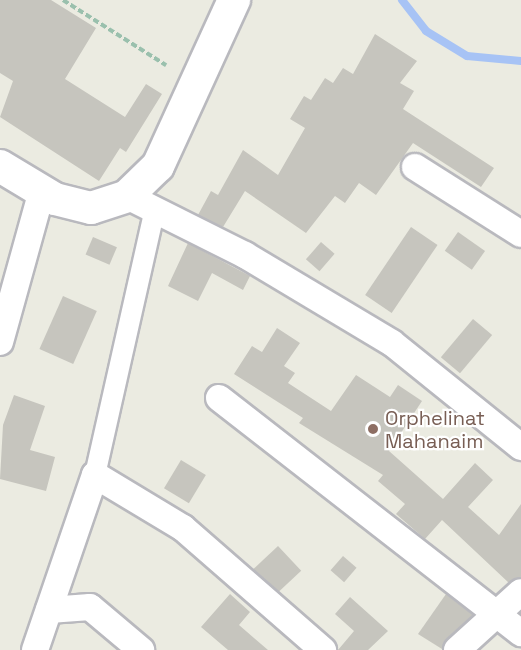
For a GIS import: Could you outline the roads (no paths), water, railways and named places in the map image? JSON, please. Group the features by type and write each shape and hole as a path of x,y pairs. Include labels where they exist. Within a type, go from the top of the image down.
{"street":[{"path":"35,650 95,475 141,202 234,0"},
{"path":"0,166 42,191 91,208 141,202 245,255 392,343 521,447"},
{"path":"415,167 521,234"},
{"path":"0,342 42,191"},
{"path":"219,398 521,633"},
{"path":"95,475 183,528 323,650"},
{"path":"457,650 521,592"},
{"path":"49,610 90,608 141,650"}],"waterway":[{"path":"402,0 426,31 467,56 521,61"}],"place":[{"name":"Orphelinat Mahanaim","path":"373,429"}]}
